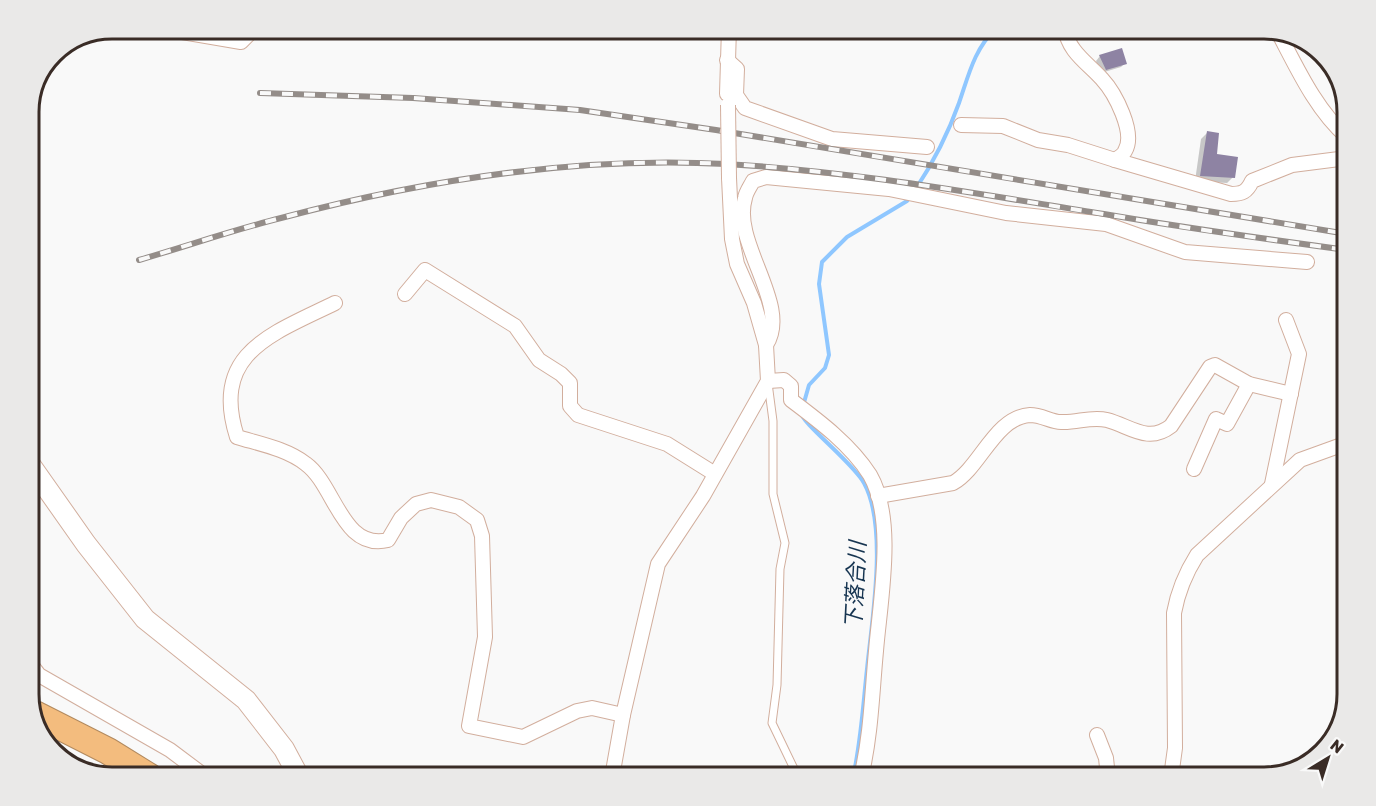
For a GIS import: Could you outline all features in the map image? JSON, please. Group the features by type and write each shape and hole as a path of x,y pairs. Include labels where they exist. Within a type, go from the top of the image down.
{"highway":[{"path":"43,718 108,751 134,767"},
{"path":"59,744 99,766"}],"street":[{"path":"223,39 241,42 244,39"},
{"path":"614,767 623,715 658,564 715,474 768,381 766,345 754,303 737,264 732,239 729,178 728,39"},
{"path":"1069,39 1074,51 1104,81 1129,130 1126,151 1115,160"},
{"path":"1283,41 1305,84 1337,128"},
{"path":"727,60 737,69 736,95 745,108 832,139 927,147"},
{"path":"961,125 1003,126 1038,140 1068,145 1231,194 1241,194 1248,190 1252,181 1292,165 1337,159"},
{"path":"766,345 772,326 770,303 753,258 743,216 744,199 753,182 766,177 905,192 1017,214 1106,224 1185,252 1306,262"},
{"path":"405,294 425,270 515,326 538,360 570,382 570,405 578,415 667,444 715,474"},
{"path":"334,303 258,343 242,358 234,376 230,396 231,417 237,437 289,453 308,464 324,482 343,519 360,538 378,543 388,540 401,518 416,504 431,500 459,507 477,520 482,537 485,637 469,726 523,737 577,711 592,708 623,715"},
{"path":"1272,484 1299,354 1286,320"},
{"path":"878,496 953,483 963,477 1013,421 1028,415 1040,415 1059,422 1093,418 1107,420 1140,434 1153,435 1170,426 1210,367 1215,365 1250,384 1291,394"},
{"path":"768,381 783,380 791,386 791,400 835,435 855,457 870,475 878,496 885,556 870,724 863,767"},
{"path":"1194,469 1216,419 1227,424 1250,384"},
{"path":"1172,767 1175,748 1174,613 1178,591 1197,555 1272,484 1300,460 1337,447"},
{"path":"39,477 86,544 145,619 246,700 278,741 292,767"},
{"path":"39,675 170,750 193,767"},
{"path":"1097,735 1107,767"}],"lane":[{"path":"768,381 773,421 773,494 785,543 780,569 777,685 772,723 793,767"}],"building":[{"path":"1122,48 1127,64 1106,70 1099,55"},
{"path":"1207,131 1219,133 1217,154 1238,157 1235,178 1200,176"}],"waterway":[{"path":"915,190 945,137 969,72 987,39"},
{"name":"下落合川","path":"803,406 809,385 825,368 829,355 819,284 822,262 847,237 907,201 911,196"},
{"name":"下落合川","path":"801,413 803,418 859,475 871,502 875,524 877,548 875,600 855,767"}],"railway":[{"path":"260,93 413,98 580,110 716,130 1337,232"},
{"path":"139,260 281,218 390,192 501,174 557,168 670,162 774,167 868,178 1337,249"}]}
